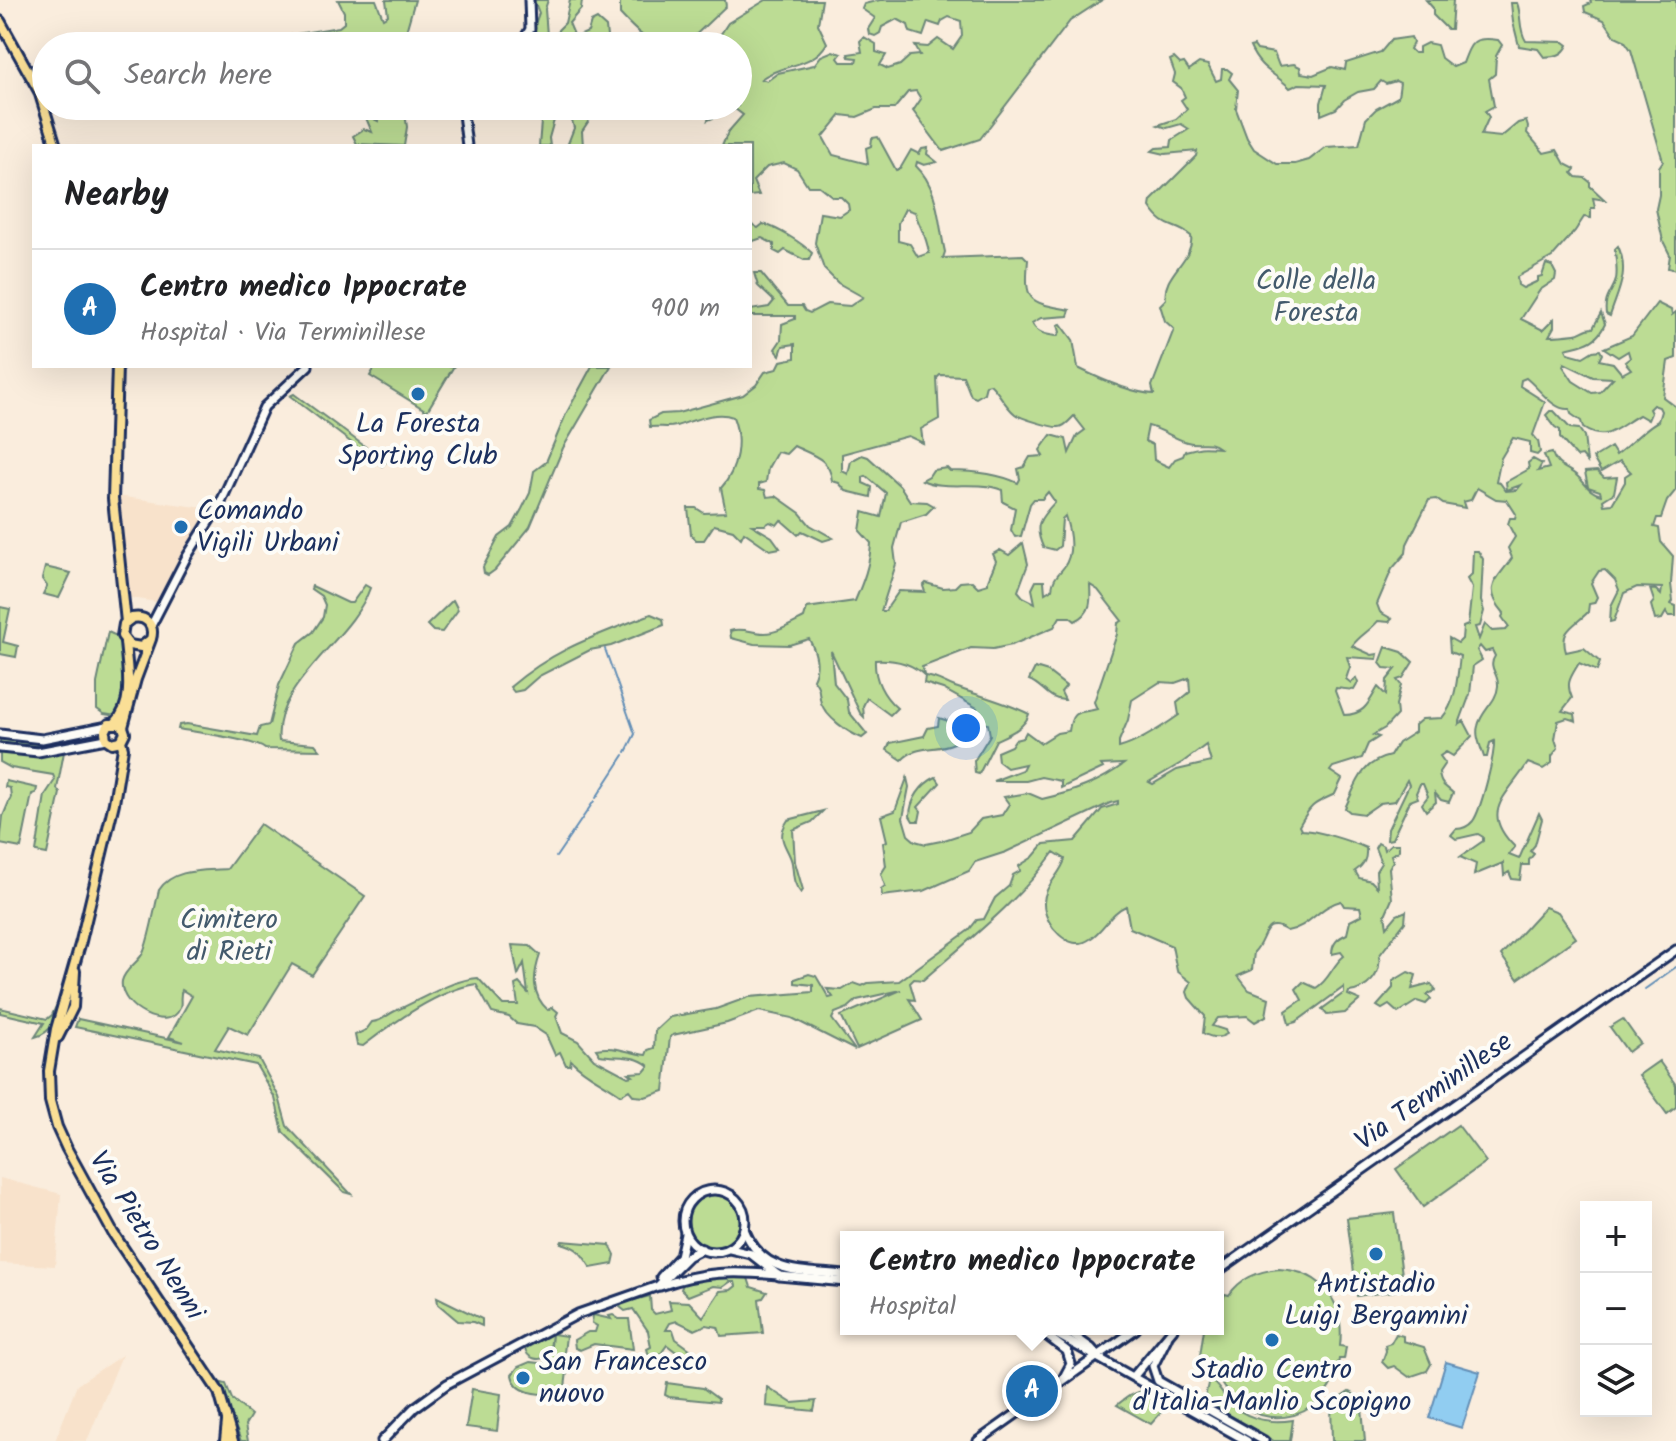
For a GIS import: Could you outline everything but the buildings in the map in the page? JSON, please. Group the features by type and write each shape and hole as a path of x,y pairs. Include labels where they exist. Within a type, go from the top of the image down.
{"main road":[{"path":"0,21 32,78"},
{"path":"48,120 55,144"},
{"path":"117,368 113,499 126,622 122,632 127,691 123,713 106,739 115,743 121,741"},
{"path":"115,725 136,679 150,640 151,626 128,608 121,590"},
{"path":"126,622 138,617"},
{"path":"125,642 138,648 150,640"},
{"name":"Via Pietro Nenni","path":"115,725 125,736 121,741 123,748 115,795 76,962 56,1029 49,1071 50,1101 62,1138 127,1257 212,1380 228,1417 232,1439"}],"street":[{"path":"528,32 529,0"},
{"path":"464,120 467,144"},
{"path":"151,626 220,504 264,407 306,368"},
{"path":"138,617 152,612 167,594"},
{"path":"0,734 42,739 115,725"},
{"path":"0,748 38,752 106,739"},
{"name":"Via Terminillese","path":"1224,1267 1676,950"},
{"path":"641,1292 654,1284 680,1256 686,1232 684,1217 689,1203 700,1193 715,1190 729,1194 739,1203 744,1214 744,1229 753,1248 775,1266 840,1274"},
{"path":"686,1232 692,1242 702,1249 715,1251 728,1248 738,1240 744,1229"},
{"path":"728,1248 751,1254 779,1276"},
{"path":"658,1286 688,1256 702,1249"},
{"path":"382,1441 414,1408 447,1384 578,1314 658,1286 719,1272 840,1281"},
{"path":"1047,1335 1060,1344 1070,1358 1070,1370 1057,1387"},
{"path":"1058,1335 1247,1441"},
{"path":"1073,1335 1098,1357"},
{"path":"978,1441 1127,1335"},
{"path":"1169,1335 1153,1366 1158,1381 1264,1441"},
{"path":"1134,1376 1167,1338"},
{"path":"1109,1348 1114,1366"}],"shaded area":[{"path":"117,496 212,509 156,602 126,597"},
{"path":"0,1178 61,1194 55,1266 0,1263"},
{"path":"122,1355 87,1441 55,1441 77,1385"}],"green space":[{"path":"338,0 376,0 383,18 388,15 386,0 415,0 407,32 309,32 339,27 344,23 344,12"},
{"path":"534,0 548,0 545,9 547,32 532,32 539,13"},
{"path":"570,0 582,0 581,9 569,23 573,32 558,32 565,23"},
{"path":"620,0 725,0 726,6 699,32 639,32 620,14"},
{"name":"Colle della Foresta","path":"766,0 822,0 818,24 827,43 814,57 761,79 767,81 778,73 814,65 821,56 833,51 841,54 838,58 841,62 856,62 857,58 848,54 862,52 860,41 864,37 876,44 876,52 886,55 880,65 888,69 900,65 910,56 920,55 915,46 928,47 938,39 953,49 962,36 961,21 949,17 940,26 928,22 923,36 910,32 908,25 897,19 882,27 875,36 869,34 868,29 875,18 862,9 864,4 880,0 1102,0 1070,21 980,139 943,151 913,111 921,99 916,91 908,92 894,109 876,109 857,117 841,115 823,137 833,155 868,164 866,148 871,146 872,138 878,137 896,170 900,169 911,150 919,154 922,149 928,148 927,154 937,162 924,165 917,162 916,166 933,195 945,252 943,258 1023,255 1028,260 1027,285 1032,298 1046,305 1070,310 1068,316 1041,318 1032,323 1036,329 1057,336 1060,332 1058,325 1061,324 1073,340 1078,368 1125,388 1154,394 1152,386 1174,329 1165,321 1160,305 1166,299 1168,282 1188,252 1191,236 1161,220 1150,207 1151,201 1196,156 1197,151 1165,154 1152,151 1171,147 1172,140 1189,129 1181,124 1167,128 1158,125 1176,119 1187,109 1181,100 1185,97 1181,88 1173,82 1175,74 1170,60 1174,58 1180,64 1184,63 1189,70 1199,63 1208,65 1216,81 1221,79 1222,69 1232,73 1229,79 1238,90 1236,109 1254,149 1277,164 1295,164 1309,160 1326,147 1359,145 1366,119 1376,109 1398,97 1400,83 1386,84 1381,81 1374,89 1358,92 1336,109 1321,115 1326,85 1299,84 1290,88 1263,66 1250,47 1274,53 1279,66 1294,64 1300,67 1301,73 1313,75 1332,67 1345,70 1346,63 1381,52 1391,40 1411,37 1413,43 1410,49 1414,53 1419,53 1419,47 1427,43 1437,45 1441,58 1453,67 1463,63 1474,42 1498,40 1502,45 1496,56 1495,74 1489,79 1494,106 1485,111 1489,117 1481,135 1501,137 1518,123 1526,121 1527,133 1544,153 1557,150 1565,164 1575,169 1572,173 1590,182 1590,186 1605,200 1593,198 1595,208 1591,208 1591,218 1584,217 1552,257 1517,277 1518,285 1523,288 1538,281 1546,264 1552,266 1556,274 1555,280 1540,290 1521,319 1543,330 1554,319 1549,336 1593,328 1601,313 1605,324 1598,336 1566,349 1568,353 1583,357 1600,350 1599,360 1613,363 1622,374 1631,369 1625,362 1630,358 1628,351 1618,357 1604,348 1632,336 1657,303 1671,310 1672,315 1676,312 1676,358 1668,361 1663,397 1676,407 1676,490 1654,527 1659,528 1661,542 1673,556 1671,604 1676,606 1676,616 1668,616 1666,612 1662,619 1655,620 1650,589 1661,595 1662,588 1637,587 1624,593 1614,621 1610,622 1611,606 1619,590 1615,580 1605,570 1599,571 1591,583 1597,597 1594,603 1589,604 1588,612 1566,633 1564,644 1566,652 1584,648 1600,662 1597,671 1579,663 1569,684 1572,698 1562,711 1575,714 1576,721 1567,718 1558,721 1555,739 1558,748 1552,756 1552,763 1543,769 1528,763 1499,805 1499,824 1515,847 1509,855 1519,859 1539,813 1542,819 1535,845 1530,851 1534,854 1529,865 1522,865 1520,880 1512,879 1509,872 1504,875 1503,863 1474,875 1476,864 1460,857 1483,841 1483,837 1478,834 1456,839 1451,835 1473,821 1490,770 1494,741 1490,743 1487,757 1484,757 1477,730 1497,692 1492,650 1485,652 1480,646 1477,650 1482,660 1473,666 1470,694 1459,724 1464,721 1472,736 1453,756 1446,752 1440,756 1445,763 1439,772 1440,780 1453,793 1449,802 1441,800 1435,793 1436,802 1426,811 1422,804 1428,796 1423,784 1420,784 1416,793 1418,798 1410,801 1392,839 1387,840 1388,829 1409,785 1407,780 1395,801 1380,803 1364,814 1345,808 1366,768 1390,756 1398,743 1415,732 1415,725 1422,719 1442,718 1451,704 1460,656 1450,652 1449,638 1458,643 1462,639 1463,627 1468,625 1472,588 1467,579 1472,574 1473,551 1478,551 1483,559 1481,601 1484,611 1480,626 1475,627 1479,639 1485,624 1492,631 1509,627 1502,617 1504,613 1497,604 1493,590 1497,578 1512,558 1508,548 1515,537 1508,524 1516,514 1507,500 1496,499 1477,488 1471,500 1463,502 1465,508 1443,504 1436,499 1429,500 1407,544 1406,553 1392,569 1377,604 1380,612 1392,619 1389,622 1378,621 1352,646 1372,655 1378,654 1377,659 1347,657 1350,667 1346,679 1351,683 1356,678 1358,683 1354,690 1336,688 1335,691 1344,715 1357,713 1369,702 1378,687 1386,695 1387,680 1396,669 1384,668 1380,663 1386,647 1402,652 1413,662 1403,678 1397,680 1401,685 1397,715 1373,735 1379,737 1368,744 1362,758 1333,767 1330,771 1342,779 1335,794 1313,806 1299,826 1301,830 1334,836 1366,848 1364,861 1355,871 1359,878 1371,881 1377,887 1376,871 1381,863 1375,848 1378,843 1384,850 1391,844 1399,844 1399,851 1391,855 1392,899 1385,915 1387,927 1397,915 1406,911 1405,922 1379,956 1378,969 1372,980 1362,988 1349,992 1348,995 1360,1000 1345,1013 1327,1015 1322,1009 1344,993 1344,987 1296,1022 1289,1024 1286,1011 1302,1000 1296,989 1303,982 1316,988 1344,956 1341,952 1332,954 1333,947 1338,939 1347,934 1350,921 1362,915 1360,907 1344,906 1341,901 1326,907 1295,929 1269,928 1254,952 1252,970 1238,976 1249,990 1269,998 1266,1016 1255,1022 1247,1016 1218,1018 1212,1026 1225,1030 1227,1034 1212,1037 1203,1033 1205,1016 1189,998 1187,992 1191,982 1177,971 1172,946 1130,928 1126,906 1082,943 1066,940 1053,928 1045,912 1044,898 1065,859 1054,852 993,919 923,980 914,979 910,983 915,1000 909,999 922,1020 857,1049 841,1016 901,990 857,1000 835,1013 832,1019 855,1050 792,1018 759,1011 727,1023 673,1035 670,1037 664,1091 645,1097 634,1096 629,1090 621,1095 571,1060 570,1065 566,1065 560,1052 555,1055 546,1035 534,1027 517,1024 509,1017 492,1013 476,984 431,1000 363,1046 357,1045 355,1035 366,1030 372,1022 446,986 467,980 478,978 503,1005 518,1005 515,985 519,983 528,993 524,963 518,975 512,945 530,946 540,955 535,977 536,991 548,1010 552,1007 558,1012 556,1016 562,1033 578,1041 594,1059 628,1077 633,1076 629,1073 644,1072 649,1066 632,1058 600,1055 596,1049 646,1055 648,1050 654,1048 655,1031 670,1017 716,1009 749,997 813,992 813,985 795,983 795,979 809,974 816,976 829,998 833,997 827,989 842,990 854,983 862,986 899,981 969,930 977,920 984,919 995,898 1009,886 1013,875 1020,871 1019,866 1033,857 1044,844 1075,841 1102,809 1118,804 1118,801 1110,803 1006,852 975,862 969,871 924,891 882,896 881,889 885,886 881,874 886,866 883,843 887,841 881,816 895,811 907,778 909,787 903,818 908,835 926,844 969,832 981,819 1002,815 1009,804 1004,797 1028,793 1042,799 1064,793 1095,782 1124,764 1101,765 1103,768 1061,788 1061,781 1041,777 1026,781 993,781 1022,770 1025,764 1007,768 998,761 997,752 1023,738 1026,732 1041,743 1057,733 1069,731 1074,715 1097,709 1094,702 1118,623 1122,621 1098,590 1090,585 1089,606 1085,615 1075,621 1070,617 1060,617 1054,627 1012,645 993,649 971,648 922,667 924,675 901,663 875,660 880,687 897,708 890,715 867,698 863,706 864,717 860,713 831,651 834,683 847,700 849,712 867,734 862,738 838,724 824,709 813,679 816,659 809,639 789,645 754,644 731,638 730,631 735,630 769,633 779,630 804,618 807,608 855,601 866,573 871,543 860,531 863,512 881,517 886,493 866,476 863,483 872,487 871,497 846,491 839,483 832,481 824,462 794,446 786,454 777,452 768,468 766,482 759,484 759,489 765,490 767,497 776,496 800,513 810,525 833,538 823,541 802,531 798,535 781,520 777,525 770,522 752,525 772,537 780,548 770,550 744,532 741,538 733,530 714,525 704,540 696,540 691,534 688,508 704,513 726,512 721,488 735,463 738,444 733,417 712,415 673,427 650,427 649,420 661,414 678,413 743,395 756,385 765,372 777,369 781,361 795,358 795,344 783,346 780,355 775,349 781,340 782,324 795,319 795,316 752,316 752,310 769,307 774,301 758,286 754,273 761,273 788,306 802,306 810,313 827,304 850,306 863,297 838,283 824,269 815,243 820,213 840,216 849,210 848,204 819,186 808,186 797,169 784,163 767,167 753,181 759,195 752,196 752,144 723,144 739,120 752,120 752,32 722,32 728,23","holes":["905,209 915,212 929,253 918,257 910,244 898,241 898,223","1564,363 1593,377 1613,378 1600,392 1592,393 1573,381","940,375 963,376 971,396 976,398 990,384 1018,416 1059,427 1074,416 1085,430 1077,436 1069,453 1066,439 1051,435 1040,450 1043,456 1030,457 1024,467 1018,469 1018,483 993,475 950,471 947,468 933,470 922,480 940,485 1002,490 1003,502 1015,508 1011,530 1015,537 1021,536 1030,504 1034,499 1042,499 1048,492 1055,502 1038,527 1043,547 1055,550 1060,546 1062,519 1065,516 1070,549 1052,589 1045,593 1044,581 1036,581 1032,589 1035,603 1018,591 1028,564 1023,543 1009,555 1000,550 993,554 996,561 988,584 978,587 972,581 960,582 955,587 943,588 926,583 923,586 925,592 899,591 885,611 881,611 896,564 894,548 901,522 926,514 934,506 927,502 910,501 900,486 868,457 862,455 851,461 848,474 842,471 842,454 908,436 923,443 921,429 939,419 937,378","1526,378 1552,403 1570,409 1583,428 1599,434 1612,432 1639,415 1648,420 1649,409 1653,405 1659,407 1658,421 1616,455 1611,447 1593,458 1601,472 1620,461 1631,472 1625,476 1625,482 1612,504 1604,505 1603,500 1614,493 1617,477 1604,478 1597,471 1585,472 1588,487 1558,464 1552,453 1544,455 1549,468 1538,471 1542,464 1533,459 1528,463 1529,469 1506,482 1507,490 1521,485 1517,490 1506,491 1496,482 1501,458 1513,438 1530,442 1530,453 1537,455 1540,452 1533,435 1545,402 1520,386 1521,380","1148,426 1187,442 1211,444 1219,448 1202,447 1185,451 1169,467 1154,460 1153,445 1145,441","1189,678 1190,692 1177,703 1179,715 1142,739 1119,748 1132,700 1160,682 1175,683","1206,745 1211,762 1177,770 1153,784 1149,782"]},
{"path":"1426,0 1453,0 1451,29 1447,29 1433,15 1433,8"},
{"path":"1590,0 1676,0 1676,270 1668,268 1670,255 1663,241 1656,209 1659,167 1663,161 1631,50 1624,40 1615,36 1604,20 1585,12 1584,6 1591,3"},
{"path":"1511,3 1517,3 1526,41 1564,42 1568,45 1564,51 1544,57 1538,49 1519,46"},
{"path":"597,19 606,27 606,32 588,32 591,22"},
{"path":"367,120 406,120 404,144 357,144 353,136 364,129 372,132"},
{"path":"554,120 550,144 539,144 541,122"},
{"path":"572,120 589,120 582,131 583,144 568,144 574,128"},
{"path":"752,224 758,228 763,224 769,226 812,253 809,260 785,250 780,254 774,251 774,244 762,238 752,241"},
{"path":"1618,246 1623,273 1610,316 1606,314 1606,305 1616,279 1615,249"},
{"name":"La Foresta Sporting Club","path":"375,368 453,368 427,411 370,376"},
{"path":"591,368 610,368 563,448 530,527 495,570 488,575 484,573 483,567 499,537 512,527 522,509 530,493 534,471 546,462 566,414"},
{"path":"294,394 386,462 382,466 290,396"},
{"path":"1554,411 1570,428 1579,429 1584,436 1587,462 1582,456 1577,457 1560,438 1560,430 1546,415"},
{"path":"45,567 71,573 59,598 43,594 47,586 42,579"},
{"path":"365,585 370,588 361,607 300,681 280,720 279,741 315,744 320,750 265,749 238,740 178,729 179,725 187,724 257,736 260,727 269,725 279,685 299,643 313,632 323,617 325,605 321,596 311,589 312,586 352,603"},
{"path":"453,600 458,610 442,632 433,631 427,625"},
{"path":"0,607 10,609 3,642 18,646 16,657 0,654"},
{"path":"651,614 663,619 664,625 611,646 590,650 539,676 523,690 514,692 510,687 561,652"},
{"path":"108,632 119,637 123,643 125,691 116,716 97,709 97,683"},
{"path":"1035,668 1048,672 1066,686 1061,692 1065,700 1055,698 1029,680"},
{"path":"925,676 1029,714 1020,727 996,740 979,774 975,773 974,761 990,735 988,724 971,721 977,708 943,689 924,683"},
{"path":"939,718 967,724 964,732 955,737 954,743 920,750 902,760 887,750 890,743 924,736 928,728 938,726"},
{"path":"81,735 83,740 52,747 0,743 0,736 44,741"},
{"path":"0,750 40,754 64,752 57,789 60,793 47,854 36,852 45,795 55,780 53,775 11,768 0,762"},
{"path":"936,777 940,783 918,807 921,811 919,821 913,821 910,816 914,798"},
{"path":"6,781 37,788 36,793 32,794 21,848 0,844 3,816 11,797 10,788 5,787"},
{"path":"823,811 812,822 793,830 801,893 782,833 788,820"},
{"name":"Cimitero di Rieti","path":"260,824 365,896 312,975 292,964 248,1035 229,1026 215,1049 259,1059 279,1097 287,1126 351,1194 344,1192 283,1132 275,1098 256,1065 75,1027 78,1019 184,1042 169,1037 192,996 182,990 180,1008 174,1015 166,1019 156,1018 136,1008 128,1000 122,981 144,951 159,890 165,883 181,874 227,869"},
{"path":"1545,907 1558,912 1576,938 1518,979 1501,955"},
{"path":"1408,972 1416,975 1412,989 1431,984 1436,990 1427,995 1431,999 1426,1004 1417,1001 1398,1013 1389,1005 1382,1009 1377,1006 1393,988 1393,981"},
{"path":"64,989 53,1025 35,1037 44,1023 0,1013 0,1008 47,1019"},
{"path":"1623,1019 1640,1043 1628,1052 1610,1027"},
{"path":"1659,1061 1676,1085 1676,1107 1667,1114 1639,1075"},
{"path":"1458,1125 1486,1162 1423,1207 1396,1169"},
{"path":"714,1193 734,1201 742,1221 734,1241 714,1249 694,1241 686,1221 694,1201"},
{"name":"Antistadio Luigi Bergamini","path":"1394,1213 1404,1290 1357,1296 1347,1218"},
{"path":"562,1241 610,1245 615,1255 613,1264 591,1268 579,1252"},
{"name":"Stadio Centro d'Italia-Manlio Scopigno","path":"1264,1271 1295,1271 1319,1283 1335,1304 1341,1331 1340,1346 1346,1347 1344,1359 1339,1359 1332,1382 1320,1400 1303,1411 1285,1417 1265,1416 1246,1409 1230,1395 1217,1375 1208,1375 1208,1364 1199,1362 1203,1335 1224,1335 1225,1294 1229,1295 1239,1284"},
{"path":"708,1275 747,1275 751,1287 767,1292 759,1299 763,1333 721,1336 718,1327 706,1325 695,1330 677,1321 670,1323 666,1330 673,1330 676,1339 691,1350 689,1358 684,1358 667,1345 655,1362 650,1359 648,1331 633,1309 625,1311 620,1307 622,1303 650,1296 651,1310 655,1314 671,1310 669,1301 689,1302 703,1317 720,1291 736,1286 735,1282 730,1282 723,1287 713,1286 688,1296 681,1289 684,1282"},
{"path":"437,1297 482,1319 482,1326 458,1321 438,1304"},
{"path":"593,1315 629,1319 633,1349 594,1344 580,1350 575,1348 574,1340 588,1332 595,1332 597,1326 592,1323"},
{"path":"564,1328 553,1334 566,1336 563,1361 550,1359 552,1334 549,1356 530,1357 525,1347 554,1330"},
{"path":"1396,1334 1403,1336 1403,1341 1424,1347 1431,1364 1427,1371 1409,1377 1382,1362 1385,1345 1391,1343"},
{"path":"530,1362 549,1364 567,1372 564,1395 533,1393 519,1387 512,1375 518,1367"},
{"path":"1209,1379 1233,1405 1248,1415 1274,1421 1293,1420 1290,1441 1274,1441 1204,1402"},
{"path":"218,1382 226,1384 232,1399 251,1415 245,1425 248,1441 241,1441"},
{"path":"667,1383 703,1388 718,1402 669,1397 665,1395"},
{"path":"767,1387 792,1403 816,1401 814,1411 766,1406"},
{"path":"472,1389 501,1394 497,1431 466,1427"},
{"path":"1150,1390 1169,1401 1171,1410 1166,1407 1151,1424 1117,1405 1132,1394"},
{"path":"1349,1392 1361,1398 1365,1441 1332,1441 1331,1404"}],"water":[{"path":"1446,1362 1480,1372 1462,1428 1429,1418"}],"waterway":[{"path":"605,649 635,734 626,752"},
{"path":"596,798 624,755"},
{"path":"556,857 594,801"},
{"path":"1645,989 1676,967"}],"place":[{"name":"La Foresta Sporting Club","path":"418,394"},
{"name":"Comando Vigili Urbani","path":"181,527"},
{"name":"Antistadio Luigi Bergamini","path":"1376,1254"},
{"name":"Stadio Centro d'Italia-Manlio Scopigno","path":"1272,1340"},
{"name":"San Francesco nuovo","path":"523,1378"},
{"name":"Centro medico Ippocrate","path":"1032,1391"}]}
